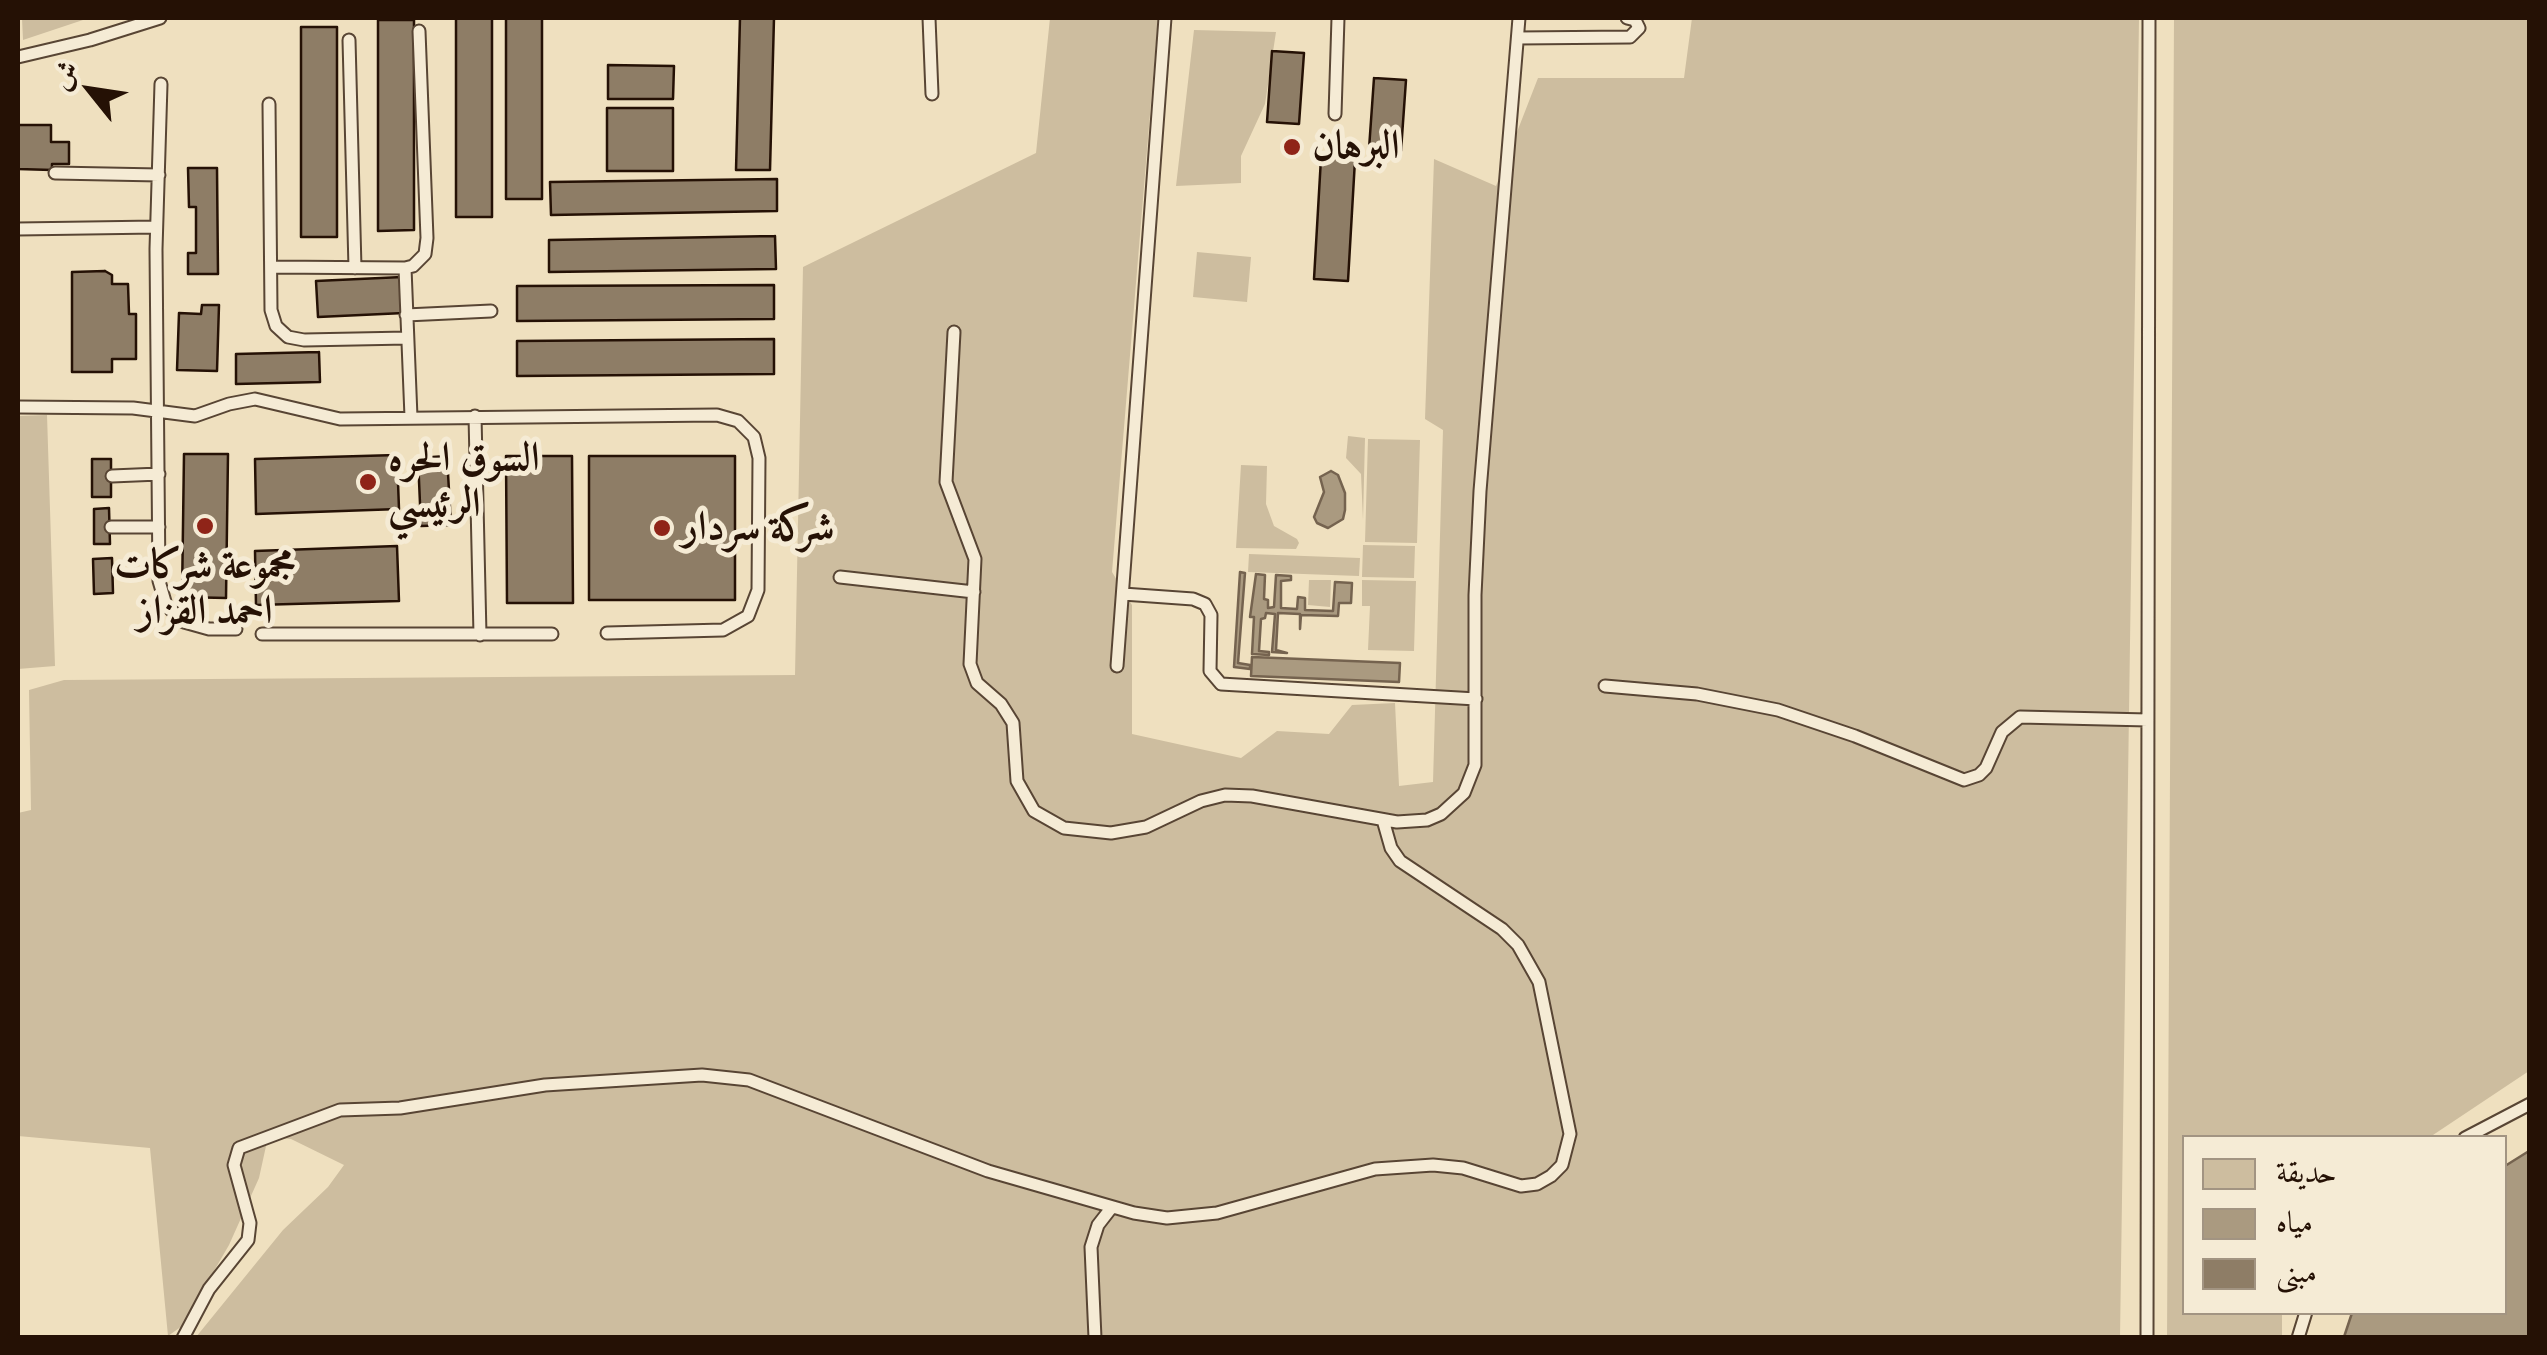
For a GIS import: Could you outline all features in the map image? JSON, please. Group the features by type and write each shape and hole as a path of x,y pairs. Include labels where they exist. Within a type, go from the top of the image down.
{"lane":[{"path":"18,57 160,18"},
{"path":"929,18 932,94"},
{"path":"1117,666 1165,18"},
{"path":"1334,114 1338,18"},
{"path":"954,332 946,482 975,560 969,654 972,673 1013,723 1021,792 1034,811 1053,824 1093,832 1128,831 1164,820 1201,801 1238,795 1412,823 1427,820 1454,805 1464,793 1475,765 1475,595 1480,491 1519,18"},
{"path":"1518,38 1630,37 1638,28 1635,20 1628,18"},
{"path":"2147,1338 2150,18"},
{"path":"271,266 405,268 420,261 427,246 419,31"},
{"path":"349,40 355,268"},
{"path":"161,84 156,227 159,581 166,605 174,615 196,627 236,629"},
{"path":"270,104 272,318 288,337 304,340 408,338"},
{"path":"55,174 159,174"},
{"path":"18,229 156,227"},
{"path":"405,268 411,417"},
{"path":"406,315 491,311"},
{"path":"18,407 109,406 195,416 255,400 340,419 717,415 738,421 754,436 759,458 758,590 748,616 737,625 708,632 608,633"},
{"path":"475,416 480,635"},
{"path":"112,476 159,474"},
{"path":"111,527 159,527"},
{"path":"840,578 974,592"},
{"path":"1123,594 1205,604 1211,615 1210,672 1226,686 1476,700"},
{"path":"262,634 552,634"},
{"path":"1605,686 1697,694 1778,710 1830,726 1964,780 1979,776 2002,732 2020,717 2148,720"},
{"path":"182,1338 209,1288 248,1240 250,1223 234,1165 240,1148 327,1114 354,1108 400,1108 494,1092 612,1079 724,1076 773,1087 988,1172 1150,1216 1184,1218 1217,1213 1375,1169 1434,1165 1463,1168 1521,1186 1537,1184 1562,1165 1570,1134 1545,1004 1530,963 1502,929 1400,861 1391,848 1383,820"},
{"path":"2471,1135 2530,1104"},
{"path":"1095,1338 1090,1247 1098,1225 1112,1207"}],"green space":[{"path":"22,18 89,18 23,40"},
{"path":"1050,18 1158,18 1112,572 1132,605 1132,734 1241,758 1277,731 1329,734 1352,705 1395,703 1399,786 1433,782 1443,430 1425,419 1434,159 1496,186 1538,78 1684,78 1692,18 2139,18 2120,1337 196,1337 283,1230 328,1187 344,1165 291,1139 268,1137 259,1178 229,1245 182,1326 168,1336 150,1148 18,1136 18,813 31,810 29,690 64,680 795,675 803,267 1036,153"},
{"path":"2174,18 2529,18 2529,1071 2433,1135 2182,1135 2182,1315 2282,1315 2282,1337 2167,1337"},
{"path":"1194,30 1276,32 1265,104 1241,156 1241,183 1176,186"},
{"path":"1197,252 1251,257 1247,302 1193,297"},
{"path":"47,415 55,666 18,669 18,416"},
{"path":"1348,436 1365,438 1363,520 1361,474 1346,458"},
{"path":"1368,439 1420,440 1417,543 1365,542"},
{"path":"1241,465 1267,466 1266,504 1274,526 1297,539 1296,549 1236,548"},
{"path":"1363,545 1415,546 1414,578 1362,577"},
{"path":"1249,554 1360,558 1359,576 1248,572"},
{"path":"1309,580 1331,580 1330,607 1308,605"},
{"path":"1362,580 1416,581 1414,651 1368,650 1370,606 1362,606"}],"water":[{"path":"1331,471 1338,475 1345,493 1345,510 1343,519 1328,528 1314,517 1324,492 1320,477"},
{"path":"1240,572 1245,573 1238,663 1250,665 1250,669 1234,667"},
{"path":"1256,574 1265,575 1264,599 1268,600 1268,608 1274,607 1276,575 1291,576 1291,580 1281,581 1281,608 1297,609 1298,597 1305,598 1305,610 1333,611 1335,582 1352,583 1351,603 1339,603 1338,616 1301,615 1300,629 1300,614 1278,613 1276,650 1287,653 1272,652 1275,614 1266,613 1261,619 1259,651 1269,655 1252,654 1254,617 1250,617"},
{"path":"1252,657 1400,663 1399,682 1251,676"},
{"path":"2529,1151 2529,1337 2344,1337 2351,1315 2507,1315 2507,1165"}],"building":[{"path":"456,18 492,18 492,217 456,217"},
{"path":"506,18 542,18 542,199 506,199"},
{"path":"740,18 774,18 770,170 736,170"},
{"path":"378,20 414,20 414,230 378,231"},
{"path":"301,27 337,27 337,237 301,237"},
{"path":"1272,51 1304,53 1299,124 1267,122"},
{"path":"608,65 674,66 673,99 608,99"},
{"path":"1374,78 1406,80 1401,151 1369,149"},
{"path":"607,108 673,108 673,171 607,171"},
{"path":"18,125 51,125 51,142 69,142 69,164 52,164 52,170 18,169"},
{"path":"1321,158 1355,160 1348,281 1314,279"},
{"path":"188,168 217,168 218,274 188,274 188,253 196,253 196,207 189,207"},
{"path":"777,179 777,211 551,215 550,182"},
{"path":"775,236 776,269 549,272 549,240"},
{"path":"105,271 112,275 112,284 128,284 129,314 136,314 136,359 112,359 112,372 72,372 72,272"},
{"path":"402,277 404,313 318,317 316,281"},
{"path":"774,285 774,319 517,321 517,286"},
{"path":"202,305 219,305 217,371 177,370 179,313 201,314"},
{"path":"774,339 774,374 517,376 517,341"},
{"path":"319,352 320,382 236,384 236,354"},
{"name":"مجموعة شركات احمد القزاز","path":"184,454 228,454 226,598 182,597"},
{"path":"397,455 399,509 256,514 255,459"},
{"path":"447,456 451,525 421,526 418,458"},
{"path":"506,456 572,456 573,603 507,603"},
{"name":"شركة سردار","path":"589,456 735,456 735,600 589,600"},
{"path":"92,459 111,459 111,497 92,497"},
{"path":"109,508 110,544 94,544 94,509"},
{"path":"397,546 399,601 256,605 255,551"},
{"path":"112,558 113,593 94,594 93,559"}],"place":[{"name":"البرهان","path":"1292,147"},
{"name":"السوق الحره الرئيسي","path":"368,482"},
{"name":"مجموعة شركات احمد القزاز","path":"205,526"},
{"name":"شركة سردار","path":"662,528"}]}
